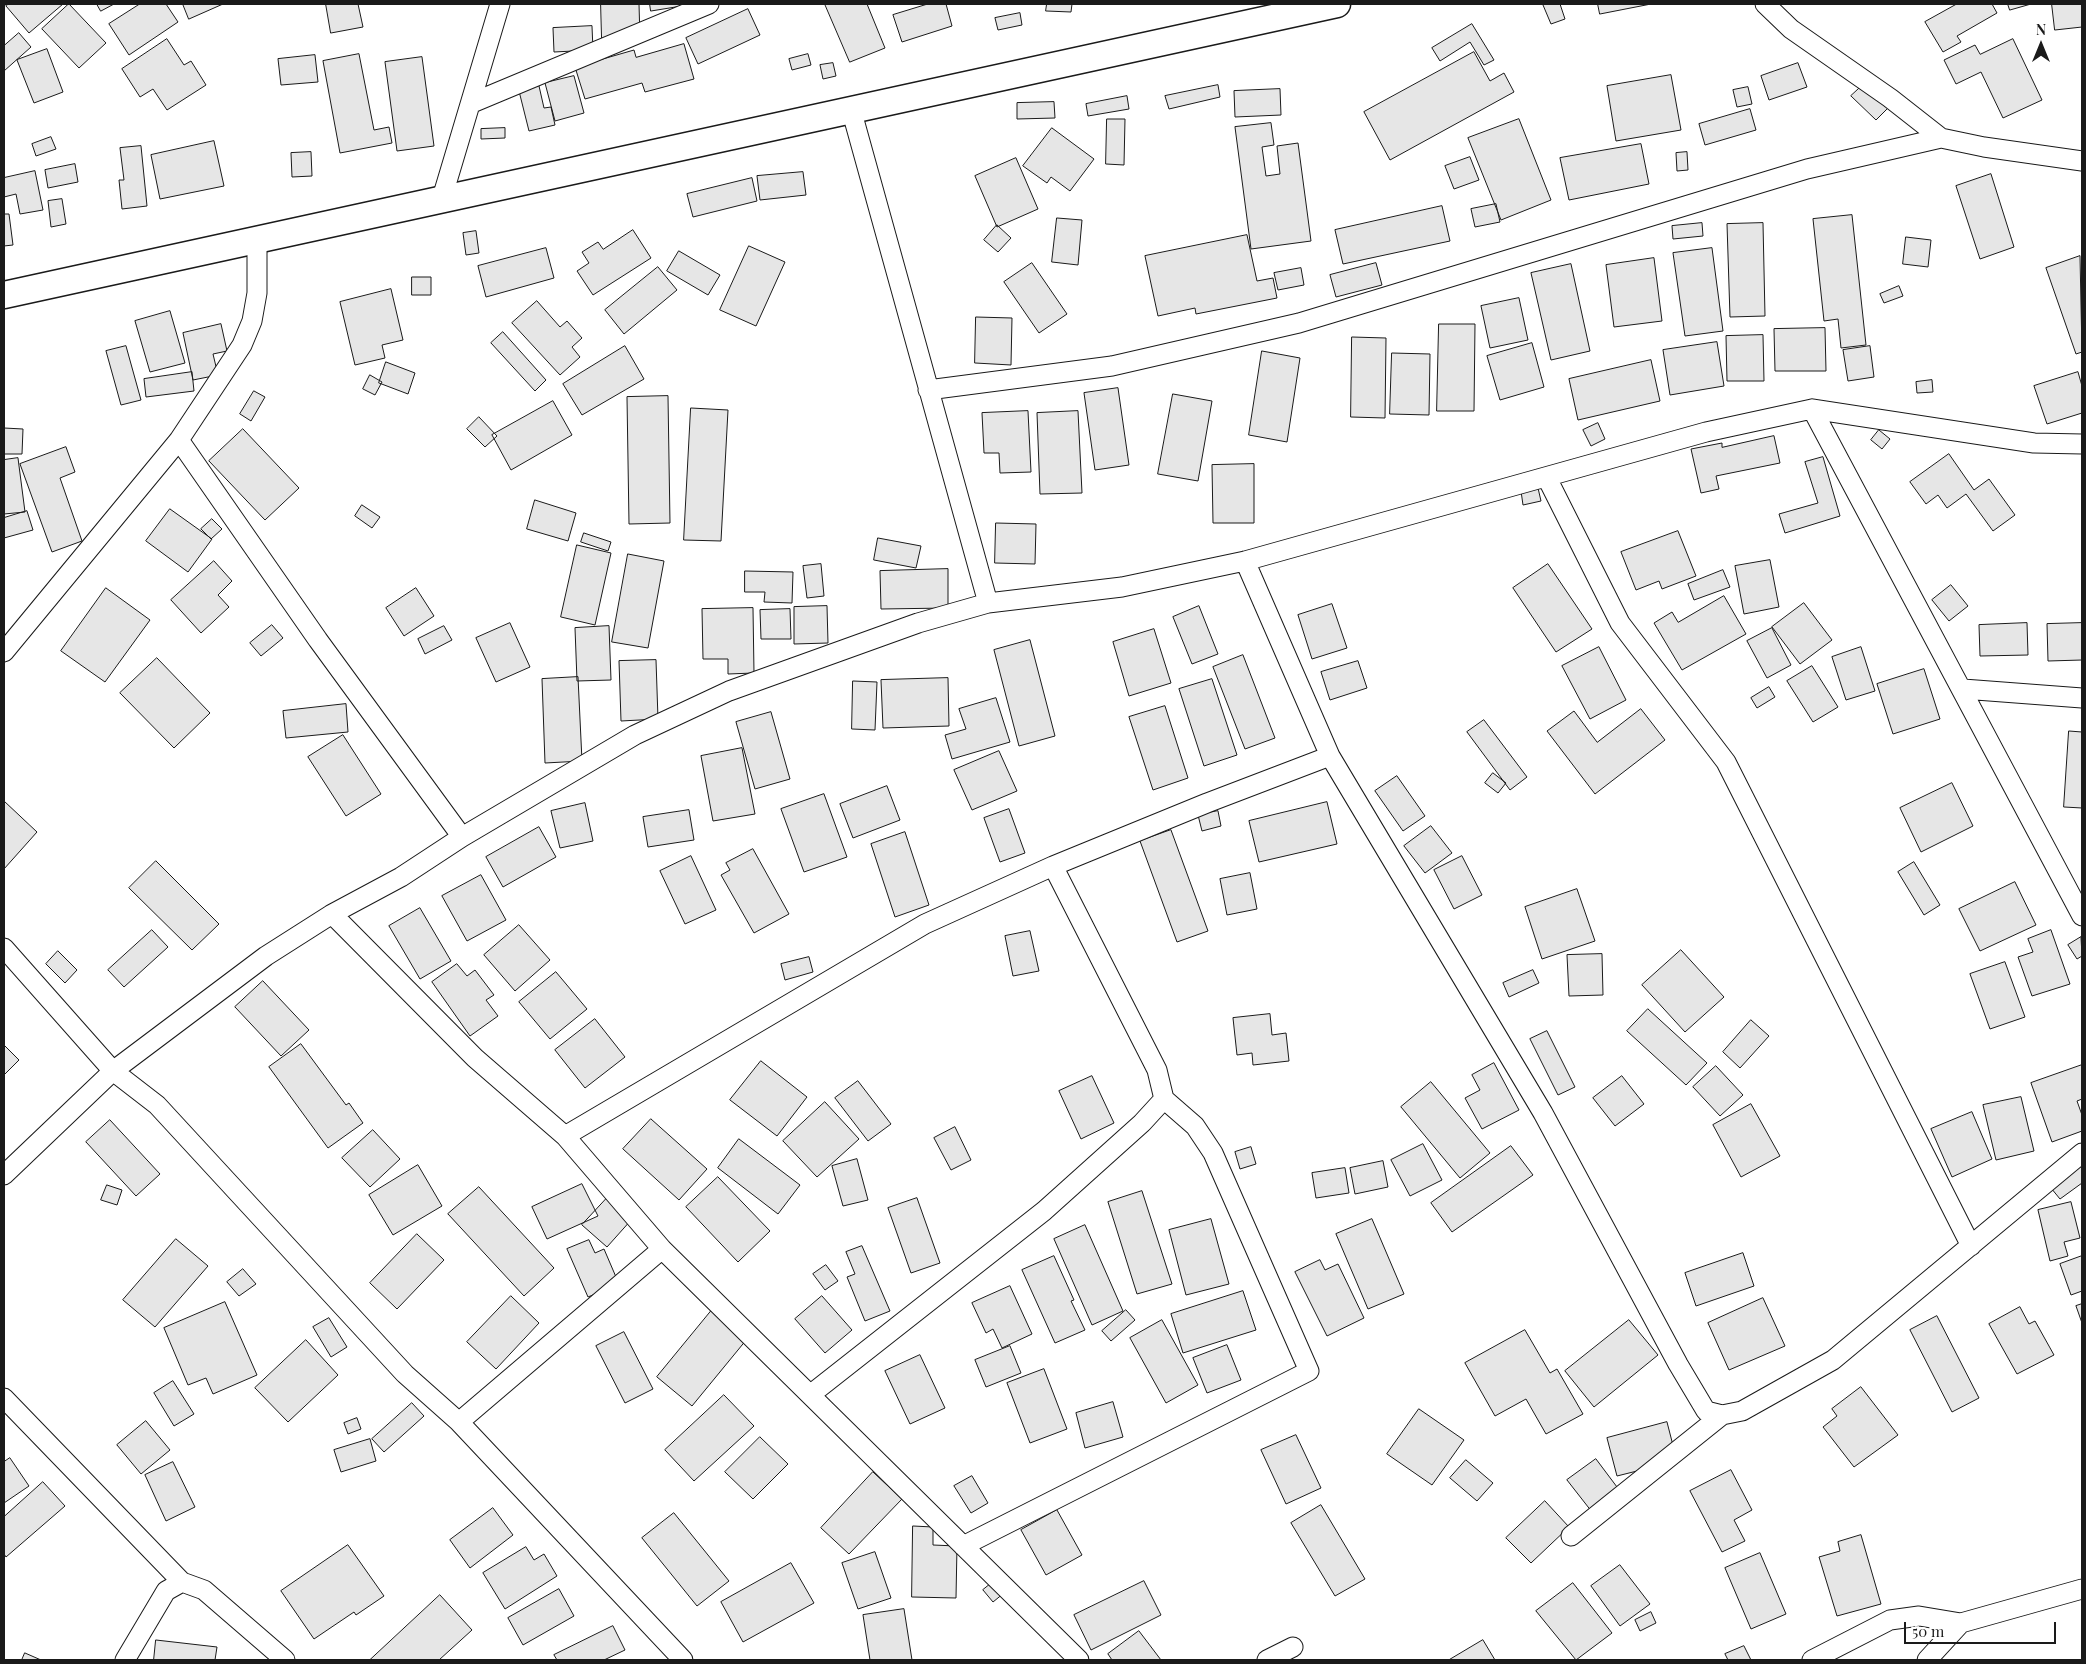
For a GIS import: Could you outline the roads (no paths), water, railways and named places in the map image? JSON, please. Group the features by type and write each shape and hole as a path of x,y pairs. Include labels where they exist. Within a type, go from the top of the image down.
{"main road":[{"path":"4,295 1337,4"}],"street":[{"path":"442,198 472,103 500,4"},
{"path":"472,103 709,4"},
{"path":"1765,4 1791,30 1890,98 1941,138"},
{"path":"851,109 988,603"},
{"path":"928,390 1112,366 1300,323 1807,169 1941,138 1984,147 2082,161"},
{"path":"4,652 179,440 242,345 252,321 257,293 257,239"},
{"path":"1812,409 1963,689 2082,916"},
{"path":"4,1175 113,1071 266,956 332,914 401,877 462,837 635,735 729,691 918,623 988,603 1122,588 1244,561 1548,478 1706,432 1812,409 2034,443 2082,444"},
{"path":"179,440 318,640 462,837"},
{"path":"1548,478 1620,623 1726,762 1971,1246"},
{"path":"1244,561 1330,756 1543,1113 1674,1356 1706,1411 1722,1415 1742,1411 1833,1360 2082,1153"},
{"path":"1963,689 2082,698"},
{"path":"565,1136 925,924 1053,866 1207,803 1330,756"},
{"path":"963,1546 1309,1371 1213,1153 1195,1126 1164,1099 1157,1070 1053,866"},
{"path":"332,914 475,1058 565,1136 662,1249 1078,1660"},
{"path":"4,948 113,1071 158,1106 405,1374 459,1422 683,1660"},
{"path":"810,1395 1044,1212 1142,1123 1164,1099"},
{"path":"459,1422 662,1249"},
{"path":"4,1398 182,1582 204,1590 285,1660"},
{"path":"1571,1536 1722,1415"},
{"path":"125,1660 166,1591 182,1582"},
{"path":"1812,1660 1890,1620 1919,1616 1961,1624 2082,1589"},
{"path":"1927,1660 1961,1624"},
{"path":"1267,1660 1293,1647"}]}
